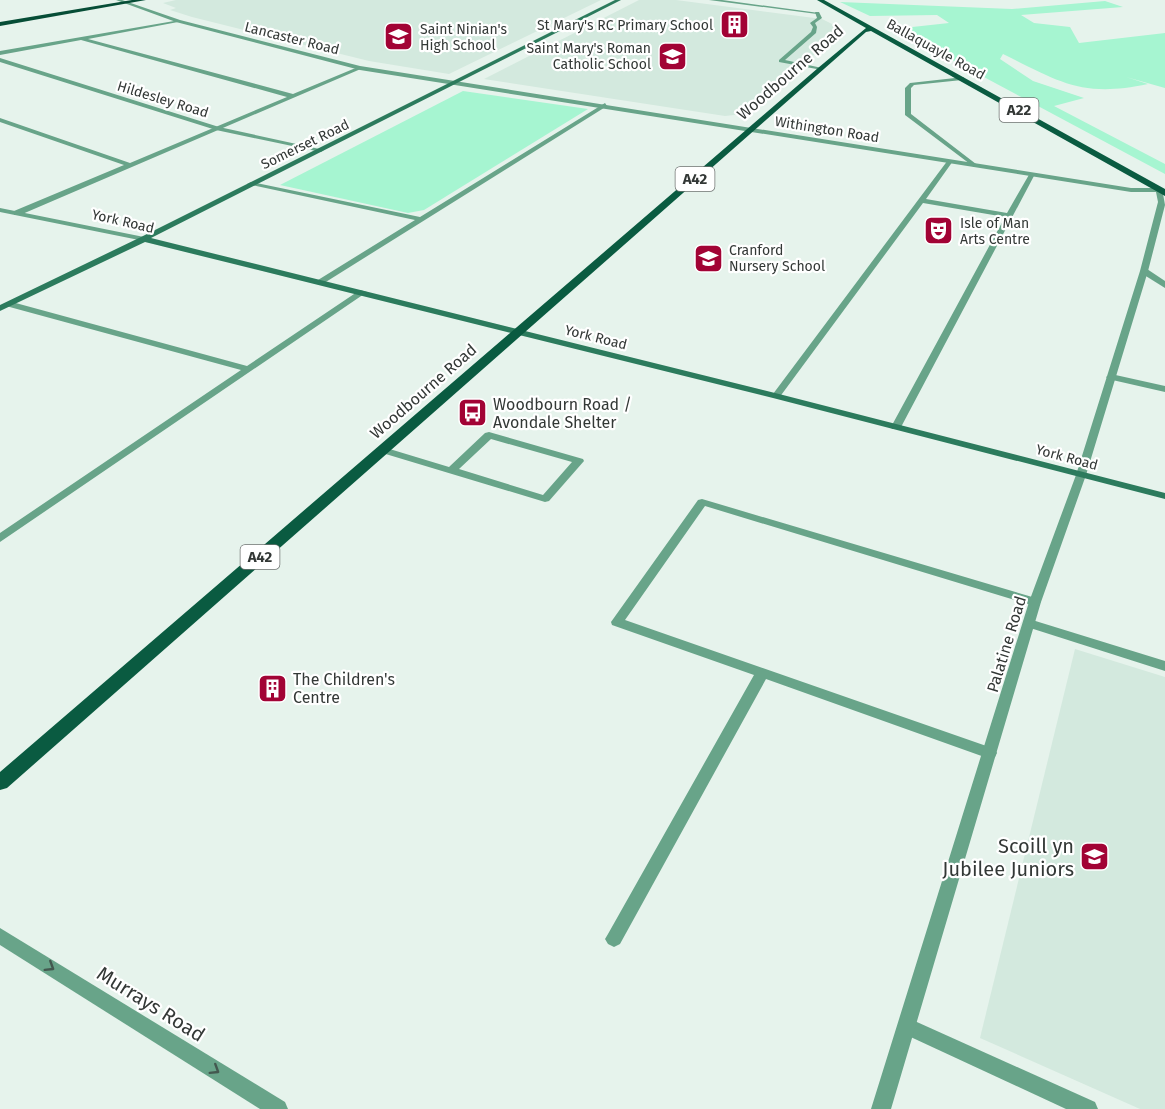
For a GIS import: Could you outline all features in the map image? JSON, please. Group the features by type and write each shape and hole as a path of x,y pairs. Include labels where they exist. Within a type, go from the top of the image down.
{"highway":[{"path":"0,24 122,1 143,0"}],"main road":[{"name":"Somerset Road","path":"5,306 144,239 619,0"},
{"name":"Ballaquayle Road","path":"820,0 1162,192"},
{"name":"Woodbourne Road","path":"0,783 820,69 864,31 871,29"},
{"name":"York Road","path":"144,239 519,331 1165,496"}],"street":[{"path":"711,0 817,13 820,18 813,23 815,27 813,33 781,61 820,69"},
{"name":"Lancaster Road","path":"122,1 177,21 360,68 455,82"},
{"path":"0,53 177,21"},
{"path":"79,38 292,96"},
{"name":"Hildesley Road","path":"0,60 218,129 321,150"},
{"path":"17,213 360,68"},
{"path":"962,78 912,84 908,88 908,115 975,165"},
{"name":"Withington Road","path":"455,82 1131,190 1162,192"},
{"path":"321,282 604,105"},
{"path":"0,120 130,165"},
{"path":"776,396 950,161"},
{"path":"896,427 1032,174"},
{"path":"251,184 420,219"},
{"name":"Palatine Road","path":"881,1109 908,1027 1035,602 1081,475 1144,271 1162,202 1162,192"},
{"path":"921,200 1009,216"},
{"name":"York Road","path":"0,210 144,239"},
{"path":"1144,271 1165,285"},
{"path":"0,538 363,292"},
{"path":"5,306 247,369"},
{"path":"1111,377 1165,389"},
{"path":"383,450 451,471 545,499 579,461 489,435 451,471"},
{"path":"990,753 617,622 702,502 1035,602"},
{"path":"1029,623 1165,666"},
{"path":"614,939 762,674"},
{"name":"Murrays Road","path":"0,936 278,1109"},
{"path":"908,1027 1088,1109"}],"shaded area":[{"name":"Saint Ninian's High School","path":"176,0 601,0 449,74 369,61 192,17 170,10 176,8 163,3"},
{"name":"Saint Mary's Roman Catholic School","path":"639,0 676,0 822,19 836,26 838,35 743,114 725,116 484,79"},
{"name":"Scoill yn Jubilee Juniors","path":"1075,649 1165,677 1165,1109 1140,1109 980,1038"}],"green space":[{"path":"1105,1 1123,7 1021,15 1034,23 1070,27 1079,43 1165,33 1165,88 1126,77 1148,84 1125,88 1088,88 1057,79 1003,54 1000,59 1033,81 1084,98 1054,106 1165,164 1165,174 894,29 949,23 937,15 870,16 840,2 1012,9"},
{"path":"463,91 588,109 424,210 408,213 280,185"}],"place":[{"name":"St Mary's RC Primary School","path":"734,25"},
{"name":"Saint Ninian's High School","path":"399,37"},
{"name":"Saint Mary's Roman Catholic School","path":"672,56"},
{"name":"Isle of Man Arts Centre","path":"939,231"},
{"name":"Cranford Nursery School","path":"708,258"},
{"name":"Woodbourn Road / Avondale Shelter","path":"472,413"},
{"name":"The Children's Centre","path":"272,688"},
{"name":"Scoill yn Jubilee Juniors","path":"1095,857"}]}
